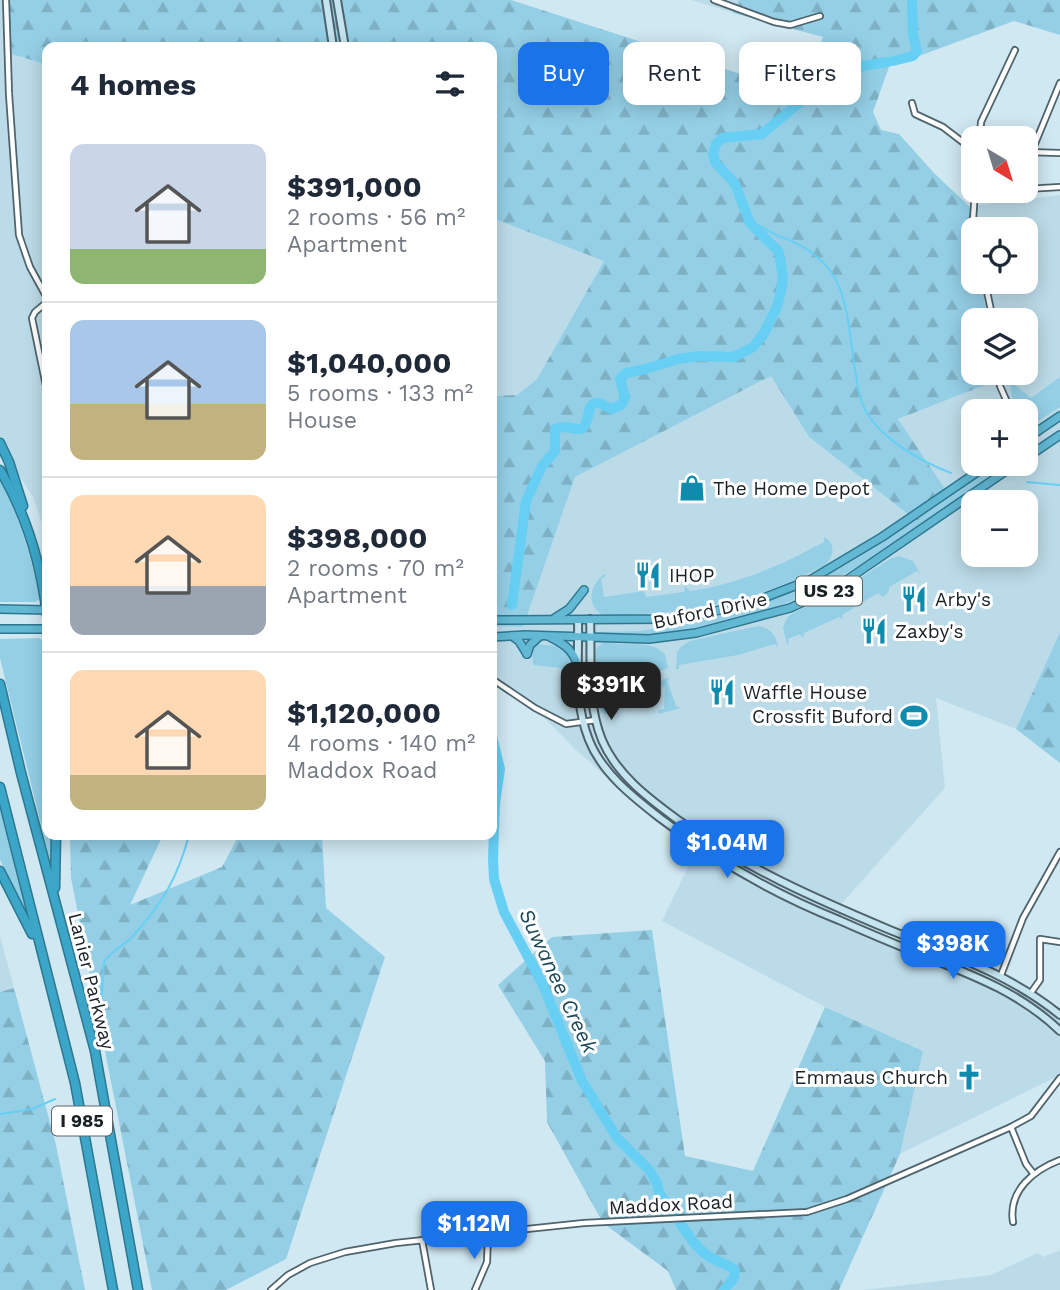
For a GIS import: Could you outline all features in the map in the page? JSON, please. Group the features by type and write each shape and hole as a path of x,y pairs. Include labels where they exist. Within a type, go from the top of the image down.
{"highway":[{"path":"1038,431 1060,416"},
{"path":"1038,450 1060,435"},
{"path":"0,443 20,491 42,581"},
{"path":"0,470 20,507 29,533"},
{"name":"Buford Drive","path":"497,620 666,619 695,616 779,594 830,571 971,476"},
{"name":"Buford Drive","path":"497,637 629,640 686,635 746,621 807,602 852,576 998,476"},
{"path":"551,620 565,612 584,590"},
{"path":"0,609 42,612"},
{"path":"0,629 42,629"},
{"path":"512,636 519,641 527,654 530,645 543,636 563,643 576,661"},
{"name":"Lanier Parkway","path":"0,684 94,1051 138,1290"},
{"name":"I 985","path":"0,787 75,1083 113,1290"},
{"path":"55,898 56,840"},
{"path":"0,871 41,954"}],"main road":[{"path":"326,0 332,42"},
{"path":"337,0 344,42"},
{"path":"590,619 590,688 596,720 609,754 650,800 760,872 1001,975 1060,1015"},
{"path":"578,620 577,690 589,739 614,778 637,801 710,855 795,901 985,979 1034,1008 1060,1031"}],"street":[{"path":"5,0 19,235 30,267 42,290"},
{"path":"714,0 774,22 790,25 820,16"},
{"path":"981,126 1015,50"},
{"path":"1038,131 1060,83"},
{"path":"912,103 915,114 943,127 961,141"},
{"path":"1038,152 1060,153"},
{"path":"1038,188 1060,187"},
{"path":"42,305 32,318 42,367"},
{"path":"497,682 535,708 566,724 596,720"},
{"path":"1001,975 1023,919 1060,852"},
{"path":"1030,994 1040,980 1040,939 1060,942"},
{"name":"Maddox Road","path":"271,1290 288,1275 310,1262 345,1252 422,1240 584,1223 807,1212 847,1199 1011,1127 1031,1116 1060,1078"},
{"path":"1011,1127 1026,1164 1033,1172"},
{"path":"1013,1222 1012,1213 1018,1194 1033,1172 1060,1160"},
{"path":"475,1290 487,1262 488,1234"},
{"path":"422,1240 431,1290"}],"shaded area":[{"path":"0,0 5,0 18,56 42,63 42,523 33,497 0,446"},
{"path":"692,0 739,0 733,13"},
{"path":"1060,195 1060,632 1016,729 936,698 945,788 834,912 980,978 1036,996 1060,1011 1060,1075 900,1154 923,1051 825,1007 662,921 702,838 638,805 576,750 518,691 497,681 497,626 523,626 575,477 771,376 809,437 954,502 898,419 985,385 1038,385 1038,308 985,308 984,294 1038,294 1038,217 972,217 970,206 1038,203 1038,198"},
{"path":"497,220 604,261 537,379 517,395 497,396"},
{"path":"0,936 14,988 0,992"},
{"path":"1060,1250 1060,1290 863,1290 991,1275 1038,1253 1044,1257"}],"green space":[{"path":"5,0 511,0 642,42 623,42 623,105 725,105 725,69 739,73 739,105 861,105 861,42 821,42 823,37 733,13 739,0 1060,0 1060,35 1014,21 889,67 873,112 881,130 899,134 961,198 961,203 970,207 972,217 961,217 961,294 984,294 985,308 961,308 961,385 985,385 898,419 954,502 921,524 809,437 771,376 575,477 523,627 497,626 497,396 517,395 537,379 604,261 497,220 497,42 42,42 42,63 9,53"},
{"path":"1060,377 1060,407 1038,421 1038,399 1012,399 1010,385 1015,385 1031,398"},
{"path":"976,476 988,476 969,490 961,490 961,496 885,550 799,597 754,615 707,628 635,635 599,632 641,631 711,618 780,597 847,564"},
{"path":"0,479 13,506 27,548 39,592 39,600 35,602 0,602"},
{"path":"824,537 830,542 832,554 818,569 782,585 733,601 656,613 603,615 597,611 592,601 595,584 604,574 606,576 601,579 604,597 644,591 646,597 684,592 685,586 690,591 708,588 792,558 824,542"},
{"path":"899,556 913,561 921,575 917,571 889,587 883,597 878,593 842,615 843,620 839,617 804,633 803,638 800,634 788,639 787,644 783,628 787,618 793,613 838,592"},
{"path":"758,626 772,633 778,648 775,644 738,655 679,665 679,669 676,669 677,652 690,641"},
{"path":"1060,632 1060,763 1016,729"},
{"path":"0,639 42,640 42,829 0,658"},
{"path":"605,642 652,646 665,654 668,668 657,672 656,668 608,667 605,670 605,704 610,713 605,714 601,711 597,694 593,663 598,646"},
{"path":"535,644 558,646 569,654 570,687 561,691 561,668 533,665 532,648"},
{"path":"671,677 667,680 676,706 681,708 659,714 658,710 664,709 665,687 660,686 660,681"},
{"path":"0,799 32,927 0,860"},
{"path":"45,840 51,840 52,857 49,857"},
{"path":"70,840 161,840 130,905 222,867 236,840 322,840 326,908 385,957 286,1259 226,1290 152,1290 71,878"},
{"path":"652,930 685,1156 753,1171 825,1007 923,1051 900,1154 839,1290 676,1290 668,1271 603,1223 547,1122 545,1061 498,985 552,937"},
{"path":"14,988 56,1145 85,1290 0,1290 0,992"}],"waterway":[{"name":"Suwanee Creek","path":"893,61 913,56 917,51 913,35 912,0"},
{"name":"Suwanee Creek","path":"512,605 526,501 542,466 555,451 555,429 582,429 590,407 596,403 611,409 621,405 625,398 620,379 626,373 678,359 699,356 734,357 753,347 763,335 777,307 783,278 779,252 750,223 735,184 715,162 713,154 716,144 722,138 762,134 839,70 887,62"},
{"path":"750,223 802,246 832,273 845,307 861,401 866,411 892,440 928,463 951,473"},
{"path":"1027,482 1060,485"},
{"name":"Suwanee Creek","path":"497,757 500,769 497,790"},
{"path":"101,1005 104,962 133,936 161,901 180,864 187,840"},
{"name":"Suwanee Creek","path":"494,840 494,879 504,912 543,985 582,1081 617,1138 649,1170 657,1183 659,1193 674,1214"},
{"path":"0,1114 32,1109 55,1099"},
{"name":"Suwanee Creek","path":"680,1223 705,1254 735,1270 734,1278 724,1290"}],"place":[{"name":"The Home Depot","path":"692,488"},
{"name":"IHOP","path":"648,575"},
{"name":"Arby's","path":"914,599"},
{"name":"Zaxby's","path":"874,631"},
{"name":"Waffle House","path":"722,692"},
{"name":"Crossfit Buford","path":"914,716"},
{"name":"Emmaus Church","path":"969,1077"}]}
